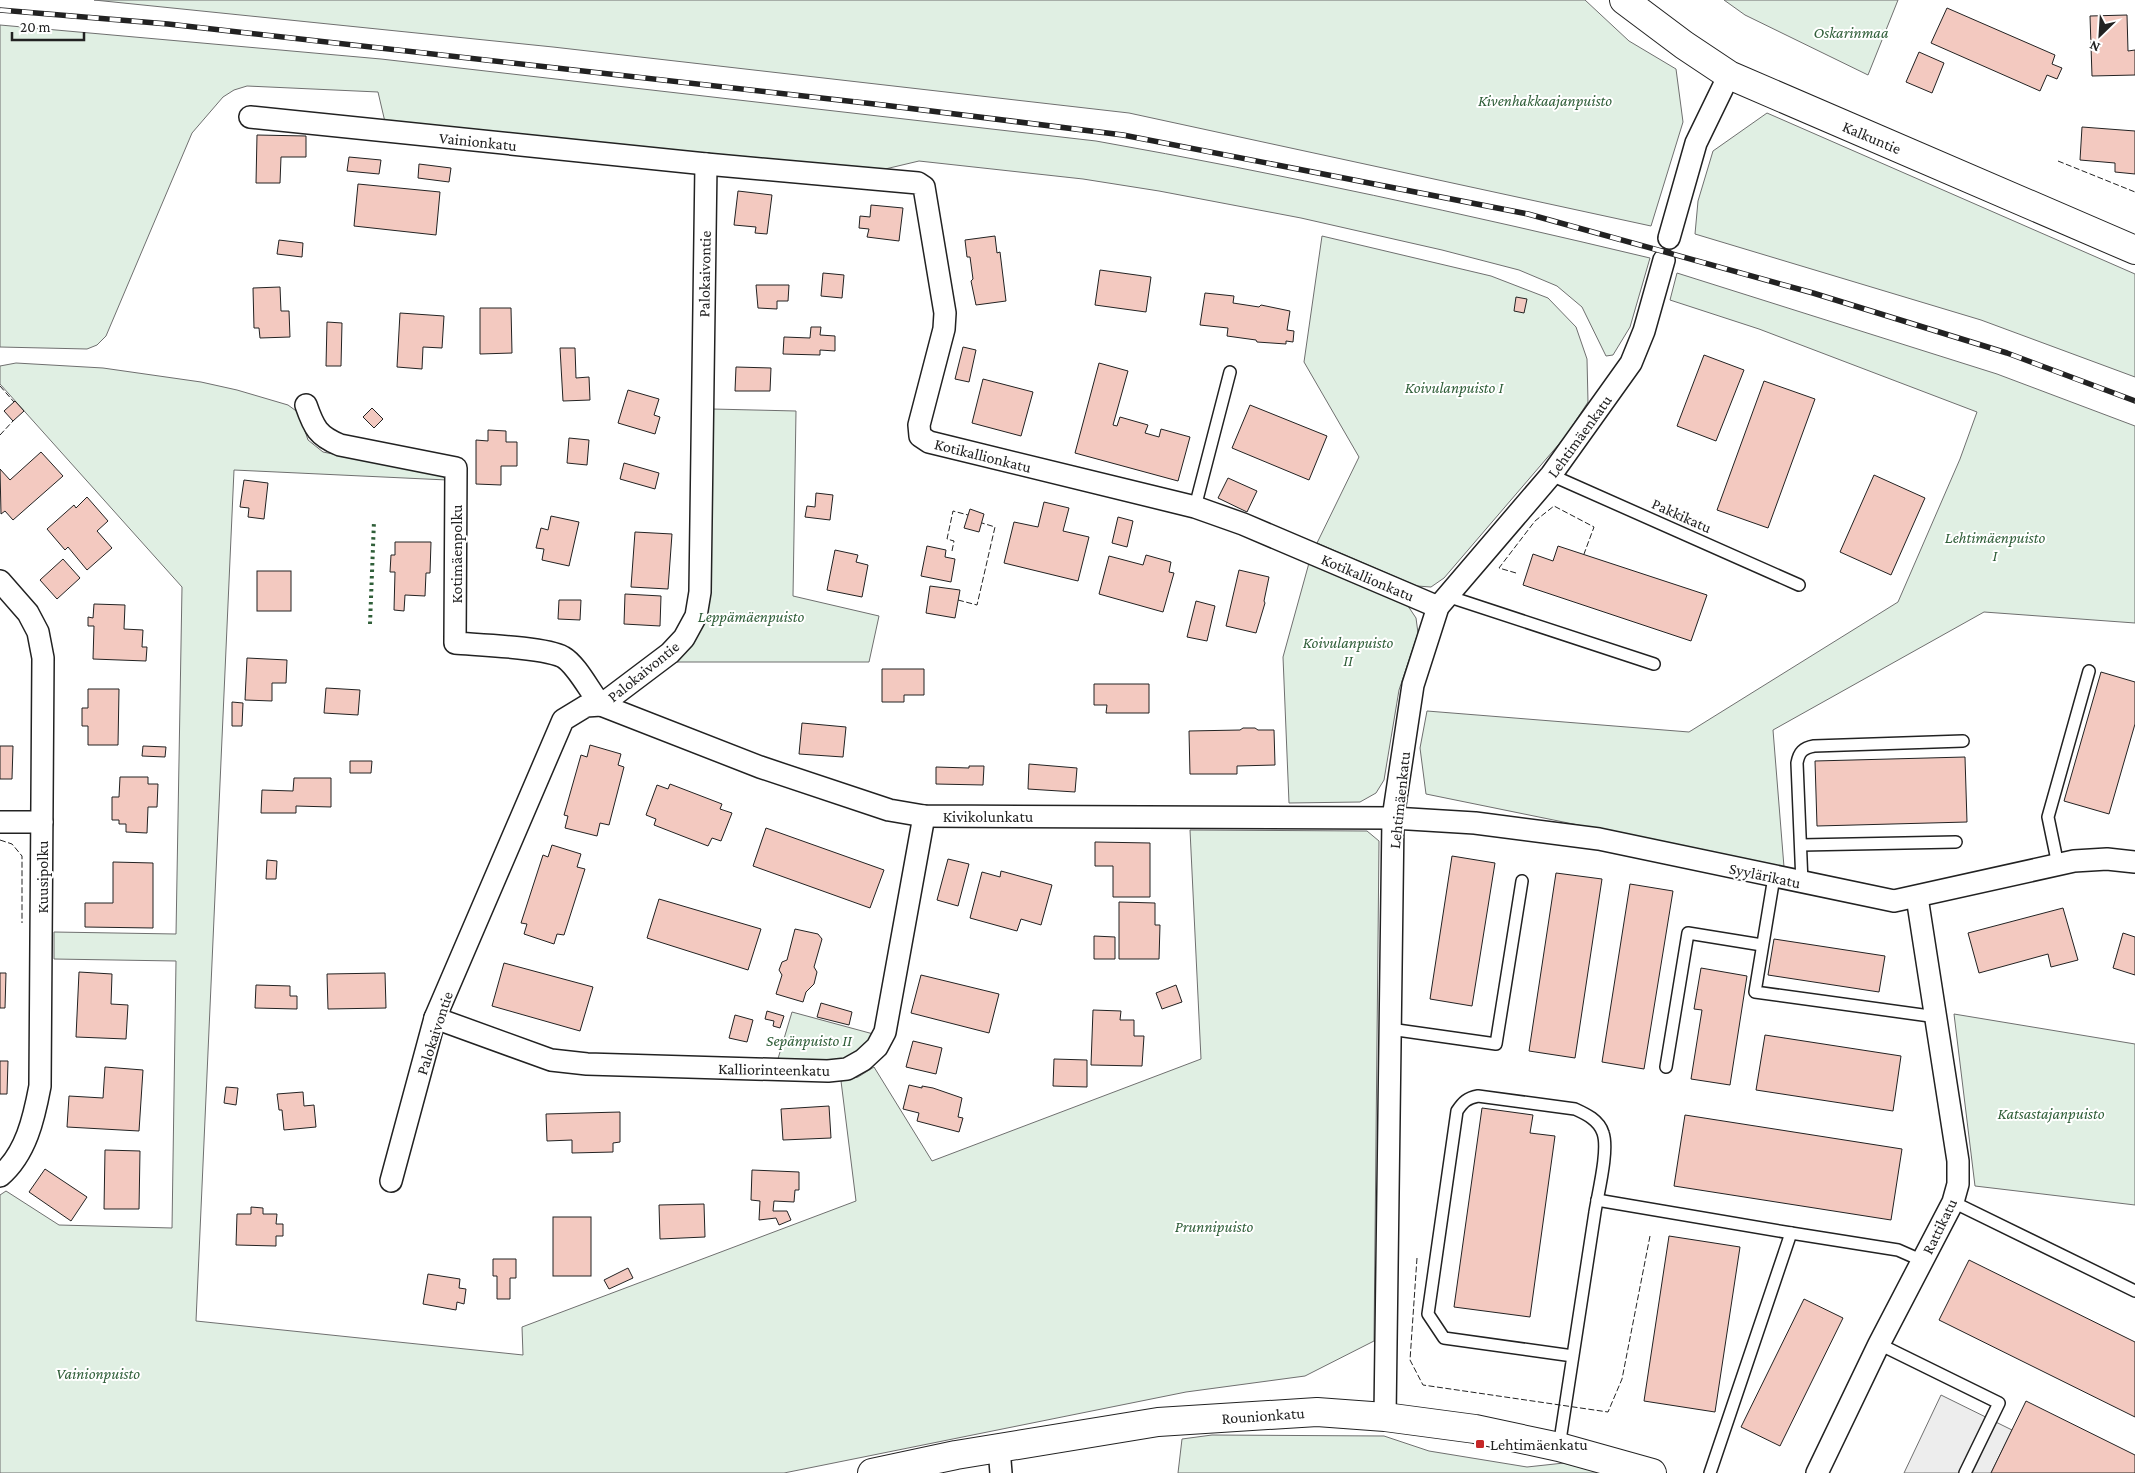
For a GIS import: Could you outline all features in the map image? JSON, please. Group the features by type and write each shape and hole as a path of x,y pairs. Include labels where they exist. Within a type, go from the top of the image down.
{"main road":[{"name":"Kalkuntie","path":"1624,0 1684,45 1729,75 2135,250"},
{"name":"Rounionkatu","path":"872,1473 956,1455 1000,1461 1158,1422 1317,1412 1385,1417 1475,1429 1560,1447 1652,1473"}],"street":[{"path":"1669,238 1696,143 1729,75"},
{"name":"Vainionkatu","path":"250,117 706,164"},
{"name":"Kotikallionkatu","path":"706,164 918,183 924,187 945,313 944,329 919,425 920,436 929,442 1195,507 1442,601"},
{"name":"Palokaivontie","path":"391,1181 435,1018 563,720 586,706 601,705 670,653 684,638 696,616 700,592 706,164"},
{"name":"Lehtimäenkatu","path":"1385,1417 1393,818 1413,685 1442,601 1551,475 1631,363 1644,332 1664,260"},
{"name":"Kotimäenpolku","path":"306,406 312,425 324,438 340,445 456,468 455,643 545,652 563,658 578,671 589,690 601,705"},
{"name":"Kuusipolku","path":"0,581 28,613 38,632 43,658 40,1086 34,1121 21,1149 0,1176"},
{"name":"Kivikolunkatu","path":"601,705 760,767 890,810 924,816 1393,818"},
{"name":"Kalliorinteenkatu","path":"435,1018 551,1060 587,1064 789,1070 828,1071 847,1068 863,1060 877,1047 885,1032 924,816"},
{"name":"Syylärikatu","path":"1393,818 1475,823 1599,839 1894,901 2074,861 2107,859 2135,862"},
{"path":"0,822 42,822"},
{"name":"Rattikatu","path":"1817,1473 1879,1344 1953,1202 1958,1184 1958,1162 1917,897"}],"lane":[{"path":"1195,507 1230,372"},
{"name":"Pakkikatu","path":"1551,475 1799,585"},
{"path":"1442,601 1654,664"},
{"path":"2058,865 2048,817 2089,671"},
{"path":"1802,883 1797,763 1799,753 1806,748 1814,746 1963,741"},
{"path":"1801,845 1956,842"},
{"path":"1774,877 1755,992 1936,1017"},
{"path":"1390,1030 1496,1044 1522,881"},
{"path":"1666,1067 1688,933 1762,945"},
{"path":"1560,1447 1605,1147 1603,1132 1597,1122 1587,1114 1574,1109 1478,1096 1469,1098 1462,1103 1457,1111 1428,1314 1444,1338 1573,1356"},
{"path":"1597,1200 1898,1250 1923,1261"},
{"path":"1953,1202 2135,1291"},
{"path":"1710,1473 1791,1233"},
{"path":"1879,1344 1998,1403 1965,1473"}],"green space":[{"name":"Kivenhakkaajanpuisto","path":"94,0 1585,0 1629,41 1676,69 1683,122 1651,226 1129,113 553,47"},
{"name":"Oskarinmaa","path":"1724,0 1898,0 1868,75 1745,15"},
{"path":"0,25 381,59 1096,141 1374,195 1650,258 1630,327 1613,355 1606,356 1582,307 1557,286 1519,270 1442,250 1301,218 1159,191 1083,179 919,161 881,170 385,122 378,92 247,86 234,90 223,97 192,133 106,336 97,345 87,349 0,347"},
{"path":"1767,113 2135,274 2135,377 1981,320 1695,234 1698,201 1713,151"},
{"name":"Koivulanpuisto I","path":"1322,236 1491,276 1548,298 1576,327 1587,359 1588,402 1565,437 1444,578 1431,587 1417,586 1317,543 1359,457 1304,362"},
{"name":"Lehtimäenpuisto I","path":"1677,273 1997,374 2135,426 2135,623 1984,612 1773,730 1784,867 1426,794 1420,748 1427,711 1689,732 1898,602 1960,459 1977,412 1759,329 1670,300"},
{"name":"Prunnipuisto","path":"16,363 103,368 201,382 237,390 288,405 299,413 308,440 323,452 442,476 447,480 234,470 196,1321 523,1355 522,1327 856,1201 841,1081 858,1077 874,1067 932,1161 1201,1059 1190,830 1367,831 1379,841 1374,1341 1305,1376 1186,1392 784,1473 0,1473 0,1195 6,1191 59,1225 172,1228 176,961 54,959 54,932 176,934 182,587 0,384 0,366"},
{"name":"Leppämäenpuisto","path":"712,409 796,411 793,596 879,616 869,662 673,662 690,644"},
{"name":"Koivulanpuisto II","path":"1309,563 1408,606 1416,618 1418,633 1399,690 1384,780 1376,793 1360,802 1289,803 1283,657"},
{"name":"Sepänpuisto II","path":"792,1012 877,1035 869,1047 840,1062 777,1062"},
{"name":"Katsastajanpuisto","path":"1954,1014 2135,1044 2135,1205 1975,1186"},
{"path":"1212,1435 1384,1436 1429,1451 1527,1467 1564,1463 1601,1473 1178,1473 1182,1439"}],"shaded area":[{"path":"1941,1395 2012,1430 1991,1473 1904,1473"}],"building":[{"path":"1947,8 2055,55 2052,64 2062,68 2057,79 2047,75 2040,91 1931,43"},
{"path":"2127,15 2128,51 2135,50 2135,75 2092,76 2090,16"},
{"path":"1919,52 1944,63 1932,93 1906,82"},
{"path":"2082,127 2135,131 2135,174 2115,172 2115,163 2080,160"},
{"path":"257,135 306,136 306,157 281,157 280,183 256,183"},
{"path":"349,157 381,160 379,174 347,171"},
{"path":"419,164 451,168 449,182 418,178"},
{"path":"358,184 440,192 436,235 354,226"},
{"path":"738,191 772,195 767,234 755,233 756,227 734,225"},
{"path":"871,205 903,208 899,241 867,237 869,229 859,228 860,216 870,217"},
{"path":"995,236 997,253 1000,252 1006,301 976,305 971,281 973,279 970,257 967,257 965,240"},
{"path":"279,240 303,243 302,257 277,254"},
{"path":"1100,270 1151,277 1146,312 1095,305"},
{"path":"823,273 844,275 842,298 821,296"},
{"path":"756,285 789,285 788,301 777,301 777,309 758,308"},
{"path":"280,287 281,311 289,311 290,337 260,338 259,328 254,328 253,288"},
{"path":"1205,293 1234,296 1233,303 1259,307 1261,305 1290,311 1287,330 1294,331 1293,342 1286,341 1286,344 1257,342 1256,340 1227,336 1228,328 1200,325"},
{"path":"1516,297 1527,299 1524,313 1514,311"},
{"path":"480,308 511,308 512,353 480,354"},
{"path":"400,313 444,316 442,348 423,347 422,369 397,367"},
{"path":"327,322 342,323 341,366 326,366"},
{"path":"811,327 821,327 820,335 835,336 835,351 820,350 820,355 783,354 784,337 810,338"},
{"path":"963,347 976,350 969,382 955,379"},
{"path":"560,348 575,348 576,378 589,377 590,400 563,401"},
{"path":"1704,355 1744,370 1716,441 1677,426"},
{"path":"1099,363 1128,371 1113,425 1117,426 1120,417 1148,425 1145,433 1159,437 1161,429 1190,437 1178,481 1075,453"},
{"path":"736,367 771,368 770,391 735,391"},
{"path":"983,379 1033,392 1021,436 972,423"},
{"path":"1764,381 1815,399 1768,528 1717,510"},
{"path":"628,390 659,399 654,415 660,417 655,434 618,423"},
{"path":"15,401 24,411 13,421 4,411"},
{"path":"1250,405 1327,436 1309,480 1232,448"},
{"path":"372,408 383,419 374,428 363,417"},
{"path":"488,430 506,431 506,442 517,442 517,466 501,466 501,485 476,484 476,440 488,441"},
{"path":"569,438 589,440 587,465 567,463"},
{"path":"41,452 63,476 13,520 5,511 1,514 0,469 10,480"},
{"path":"624,463 659,473 655,489 620,479"},
{"path":"1874,475 1925,498 1891,575 1840,552"},
{"path":"1228,478 1257,491 1247,512 1218,498"},
{"path":"244,480 268,483 264,519 248,517 249,508 240,507"},
{"path":"816,493 833,495 830,520 805,517 807,506 815,507"},
{"path":"87,497 108,521 97,531 112,548 87,570 68,547 65,550 47,529 74,505 76,508"},
{"path":"1044,502 1069,508 1063,531 1089,537 1078,581 1004,563 1014,522 1038,527"},
{"path":"970,509 984,514 979,532 964,528"},
{"path":"551,516 579,522 569,566 542,560 544,549 536,548 541,528 548,530"},
{"path":"1118,517 1133,521 1127,547 1112,543"},
{"path":"635,532 672,534 668,589 631,587"},
{"path":"395,542 431,542 430,573 426,573 425,596 405,595 404,611 394,610 395,572 390,572 391,555 395,555"},
{"path":"927,546 946,550 945,557 955,559 951,582 921,576"},
{"path":"1558,546 1707,595 1691,641 1523,585 1533,554 1553,561"},
{"path":"835,550 858,555 856,562 868,565 862,597 827,590"},
{"path":"1146,555 1171,562 1169,572 1174,573 1163,612 1099,594 1109,556 1143,565"},
{"path":"63,559 80,578 57,599 40,580"},
{"path":"1239,570 1269,577 1265,603 1256,633 1226,626"},
{"path":"257,571 291,571 291,611 257,611"},
{"path":"930,586 960,590 955,618 926,613"},
{"path":"625,594 661,596 660,626 624,624"},
{"path":"559,600 581,600 580,620 558,619"},
{"path":"1196,601 1215,606 1207,641 1187,637"},
{"path":"94,604 125,605 124,629 143,630 142,647 147,647 146,661 93,659 94,626 88,626 88,617 93,618"},
{"path":"247,658 287,660 286,683 272,683 272,701 245,700"},
{"path":"882,669 924,669 924,695 904,695 904,702 882,702"},
{"path":"2101,672 2135,682 2135,724 2109,814 2064,801"},
{"path":"1094,684 1149,684 1149,713 1106,713 1107,705 1094,705"},
{"path":"326,688 360,690 358,715 324,713"},
{"path":"88,689 119,689 118,745 88,745 88,726 82,726 82,708 88,708"},
{"path":"232,702 243,703 242,726 232,726"},
{"path":"802,723 846,727 843,757 799,754"},
{"path":"1243,728 1274,730 1275,765 1237,766 1237,774 1190,774 1189,731 1240,730"},
{"path":"590,745 621,754 618,765 624,767 609,825 600,823 597,836 565,828 568,816 564,815 581,755 587,757"},
{"path":"0,746 13,746 12,779 0,779"},
{"path":"143,746 166,747 165,757 142,756"},
{"path":"1965,757 1967,822 1817,826 1815,761"},
{"path":"350,761 372,761 371,773 350,773"},
{"path":"1029,764 1077,768 1075,792 1028,789"},
{"path":"969,766 984,766 983,785 936,784 936,767 969,768"},
{"path":"120,777 148,777 148,784 158,784 157,807 148,807 147,833 126,832 126,824 119,824 119,820 112,820 112,797 119,797"},
{"path":"294,778 331,778 331,807 296,806 296,813 261,813 262,790 293,791"},
{"path":"670,784 722,804 720,809 732,813 721,841 712,838 708,846 654,825 656,819 646,815 657,785 668,789"},
{"path":"766,828 884,870 870,908 753,866"},
{"path":"1095,842 1150,843 1150,897 1113,897 1113,866 1095,866"},
{"path":"552,845 581,854 577,867 585,869 564,935 557,934 554,944 524,934 527,924 521,923 543,855 548,857"},
{"path":"1452,856 1495,863 1472,1006 1430,999"},
{"path":"948,859 969,864 958,906 937,900"},
{"path":"267,860 277,861 276,879 266,879"},
{"path":"113,862 153,863 153,928 85,927 85,903 113,903"},
{"path":"1001,871 1052,885 1041,925 1021,919 1017,931 970,918 982,872 1000,877"},
{"path":"1556,873 1602,879 1575,1058 1529,1051"},
{"path":"1630,884 1673,891 1644,1069 1602,1062"},
{"path":"659,899 761,929 748,970 647,938"},
{"path":"1119,902 1155,903 1155,925 1160,925 1159,959 1119,959"},
{"path":"2063,908 2078,960 2051,967 2048,954 1979,973 1968,933"},
{"path":"795,929 818,934 822,939 814,967 817,972 814,984 806,992 803,1002 776,994 782,975 779,970 782,962 787,960"},
{"path":"2123,933 2135,937 2135,975 2113,968"},
{"path":"1094,936 1115,937 1115,959 1094,959"},
{"path":"1774,939 1885,956 1879,992 1768,975"},
{"path":"504,963 593,987 580,1031 492,1006"},
{"path":"1701,968 1747,976 1730,1085 1691,1079 1702,1010 1694,1009"},
{"path":"79,972 112,974 111,1004 128,1005 126,1039 76,1037"},
{"path":"0,973 6,973 5,1008 0,1008"},
{"path":"385,973 386,1008 328,1009 327,974"},
{"path":"921,975 999,994 989,1033 911,1013"},
{"path":"256,985 290,986 290,996 297,996 297,1009 255,1008"},
{"path":"1176,985 1182,1002 1162,1009 1156,993"},
{"path":"821,1003 852,1012 849,1025 817,1017"},
{"path":"1093,1010 1121,1011 1120,1020 1134,1020 1134,1036 1144,1036 1142,1066 1091,1065"},
{"path":"767,1011 784,1016 780,1028 773,1026 774,1021 765,1019"},
{"path":"735,1015 753,1020 747,1042 729,1038"},
{"path":"1765,1035 1901,1056 1893,1111 1756,1090"},
{"path":"913,1041 942,1048 936,1074 906,1067"},
{"path":"1054,1059 1087,1060 1087,1087 1053,1086"},
{"path":"0,1061 8,1061 7,1094 0,1094"},
{"path":"105,1067 143,1070 139,1131 67,1127 69,1096 103,1098"},
{"path":"909,1085 933,1088 962,1098 958,1117 963,1118 959,1132 917,1121 919,1113 903,1109"},
{"path":"226,1087 238,1088 236,1105 224,1103"},
{"path":"303,1092 304,1106 314,1105 316,1127 284,1130 282,1110 279,1110 277,1094"},
{"path":"829,1106 831,1138 783,1140 781,1109"},
{"path":"1482,1108 1533,1115 1530,1133 1555,1136 1530,1317 1454,1307"},
{"path":"620,1112 620,1142 613,1143 613,1152 572,1153 572,1140 547,1141 546,1114"},
{"path":"1685,1115 1902,1149 1891,1220 1674,1186"},
{"path":"105,1150 140,1151 139,1209 104,1209"},
{"path":"45,1169 87,1197 71,1221 29,1192"},
{"path":"752,1170 799,1172 799,1190 795,1190 794,1202 774,1201 773,1211 787,1211 791,1220 779,1225 776,1218 759,1220 760,1201 751,1200"},
{"path":"704,1204 705,1237 660,1239 659,1205"},
{"path":"251,1207 263,1208 263,1214 277,1214 276,1224 283,1224 283,1236 276,1236 276,1246 236,1245 237,1214 251,1214"},
{"path":"553,1217 591,1217 591,1276 553,1276"},
{"path":"1669,1236 1740,1247 1715,1412 1644,1401"},
{"path":"493,1259 516,1259 516,1278 510,1278 510,1299 497,1299 497,1276 493,1276"},
{"path":"1969,1260 2135,1342 2135,1417 1939,1320"},
{"path":"628,1268 633,1278 609,1289 604,1280"},
{"path":"428,1274 460,1279 459,1288 466,1289 464,1304 457,1302 456,1310 423,1304"},
{"path":"1804,1299 1843,1318 1780,1446 1741,1427"},
{"path":"2026,1401 2135,1455 2135,1473 1991,1473"}],"railway":[{"path":"0,10 168,24 883,105 1123,135 1528,214 1813,293 2007,353 2135,401"}],"hedge":[{"path":"370,624 374,521"}],"fence":[{"path":"2058,161 2135,192"},
{"path":"0,386 14,402"},
{"path":"0,435 13,421"},
{"path":"1516,573 1499,568 1535,521 1554,506 1594,527 1584,554"},
{"path":"952,551 954,541 947,539 953,511 968,515"},
{"path":"958,600 977,605 995,527 982,523"},
{"path":"0,840 12,844 22,856 22,923"},
{"path":"1417,1258 1410,1360 1423,1385 1608,1412 1622,1379 1650,1236"}],"place":[{"name":"Lehtimäenkatu","path":"1480,1444"}],"park label":[{"name":"Vainionpuisto","path":"98,1373"}]}
